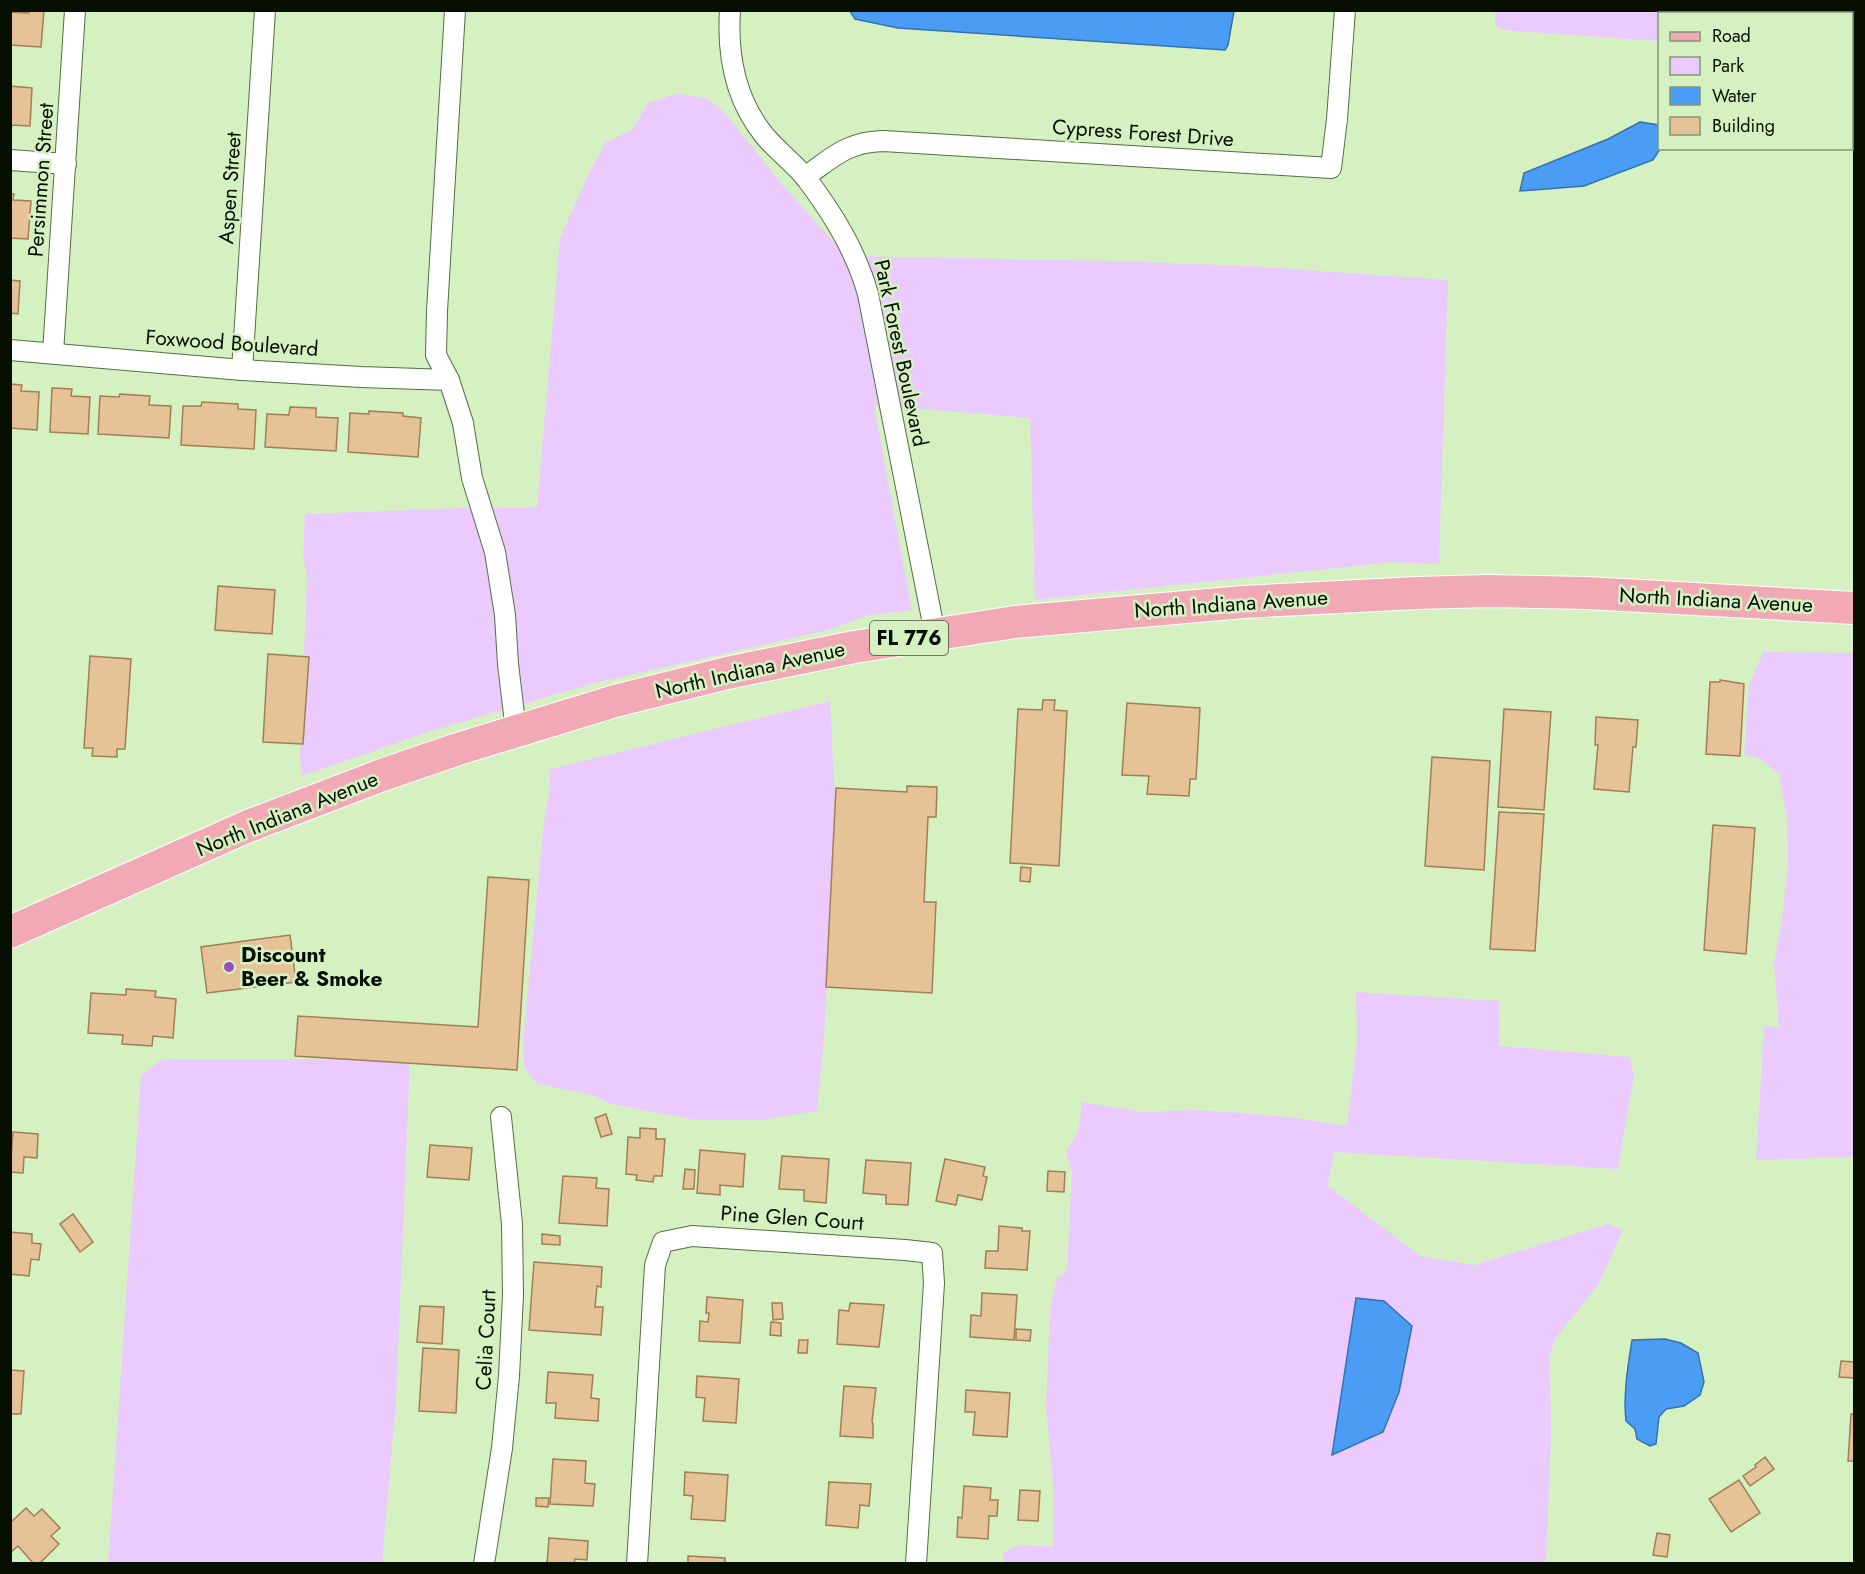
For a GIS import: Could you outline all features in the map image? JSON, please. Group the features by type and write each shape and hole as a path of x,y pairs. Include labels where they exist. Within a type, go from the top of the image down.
{"main road":[{"name":"North Indiana Avenue","path":"10,932 246,827 382,775 615,701 854,647 1014,622 1243,602 1436,592 1587,593 1854,608"}],"street":[{"name":"Persimmon Street","path":"53,353 75,10"},
{"name":"Aspen Street","path":"242,370 265,10"},
{"path":"456,10 436,355 449,380 463,423 472,478 495,552 505,615 507,664 516,731"},
{"name":"Park Forest Boulevard","path":"730,10 728,36 731,61 736,83 745,104 765,136 805,177 845,236 861,269 868,294 935,634"},
{"name":"Cypress Forest Drive","path":"805,177 849,146 864,141 1331,168 1345,10"},
{"path":"10,160 66,164"},
{"name":"Foxwood Boulevard","path":"10,350 242,370 449,380"},
{"name":"Celia Court","path":"484,1563 502,1448 509,1376 513,1294 512,1224 501,1117"},
{"name":"Pine Glen Court","path":"637,1563 655,1265 663,1242 692,1236 905,1250 932,1254 934,1283 916,1563"}],"green space":[{"path":"1676,10 1679,12 1658,12 1658,41 1500,30 1495,24 1495,11"},
{"path":"1854,11 1854,40 1853,12 1745,12"},
{"path":"677,94 707,98 726,114 775,176 846,256 1249,266 1448,280 1439,564 1392,562 1035,600 1030,418 874,405 912,610 869,615 828,630 591,684 428,732 302,776 300,758 307,576 303,558 305,514 537,507 560,238 590,171 606,142 632,130 648,103"},
{"path":"1763,652 1854,653 1854,1157 1756,1160 1764,1026 1779,1027 1774,962 1782,919 1788,863 1787,820 1779,774 1760,759 1744,754 1749,686"},
{"path":"830,701 836,818 824,1038 817,1111 762,1120 695,1120 608,1103 593,1095 537,1084 524,1067 523,1041 550,769"},
{"path":"1356,992 1499,1001 1499,1046 1630,1057 1634,1076 1618,1169 1334,1152 1328,1186 1422,1257 1474,1265 1608,1224 1623,1230 1598,1285 1555,1339 1550,1355 1551,1441 1546,1563 1002,1564 1004,1552 1021,1545 1053,1546 1053,1483 1046,1407 1050,1310 1057,1277 1067,1270 1072,1171 1066,1153 1078,1131 1082,1102 1144,1112 1188,1110 1234,1112 1347,1126 1357,1040"},
{"path":"163,1059 410,1059 396,1402 382,1563 108,1564 141,1075"}],"water":[{"path":"850,11 1234,11 1225,50 898,28 855,19"},
{"path":"1640,122 1658,125 1659,150 1653,160 1584,186 1520,191 1524,173 1608,139"},
{"path":"1356,1298 1384,1301 1412,1326 1399,1392 1383,1432 1332,1455"},
{"path":"1665,1339 1681,1343 1698,1353 1704,1382 1700,1395 1684,1406 1666,1409 1659,1417 1656,1444 1650,1446 1637,1439 1635,1429 1626,1421 1629,1360 1632,1340"}],"building":[{"path":"29,10 44,10 41,47 10,45 10,12 29,13"},
{"path":"10,86 32,88 30,126 12,125 11,131"},
{"path":"10,194 14,194 13,200 31,201 28,239 10,238"},
{"path":"10,280 20,281 18,314 10,313"},
{"path":"10,384 22,385 21,391 39,392 37,430 10,428"},
{"path":"52,388 72,389 71,396 90,397 88,434 50,432"},
{"path":"120,394 150,396 149,405 171,406 169,438 98,434 100,396 119,397"},
{"path":"202,402 238,404 238,409 256,410 254,449 181,445 183,406 201,406"},
{"path":"290,407 316,408 316,417 338,418 336,451 265,447 267,414 289,415"},
{"path":"369,411 403,413 403,416 421,418 418,457 348,452 350,413 369,414"},
{"path":"218,586 275,590 272,634 215,630"},
{"path":"268,654 309,657 303,744 263,742"},
{"path":"90,656 131,659 125,749 117,749 117,757 92,756 93,748 84,748"},
{"path":"1720,680 1744,684 1740,756 1706,754 1710,682 1720,682"},
{"path":"1043,700 1055,700 1054,710 1067,711 1059,866 1010,863 1018,709 1042,710"},
{"path":"1127,703 1200,708 1196,779 1190,779 1189,796 1147,794 1149,776 1122,775"},
{"path":"1504,709 1551,712 1544,810 1498,807"},
{"path":"1596,717 1638,720 1629,792 1594,789 1598,745 1595,745"},
{"path":"1432,757 1490,761 1484,870 1425,866"},
{"path":"907,786 937,787 936,817 928,817 924,902 936,902 932,993 826,987 836,788 907,792"},
{"path":"1499,812 1544,814 1535,951 1490,949"},
{"path":"1713,825 1755,828 1746,954 1704,950"},
{"path":"1021,867 1031,868 1030,882 1020,881"},
{"path":"488,877 529,880 517,1070 295,1056 298,1016 478,1027"},
{"path":"290,935 296,982 207,993 201,947"},
{"path":"126,989 156,991 155,997 176,999 173,1038 153,1036 152,1046 122,1044 123,1035 88,1033 91,993 126,995"},
{"path":"606,1114 612,1134 601,1137 595,1118"},
{"path":"640,1128 656,1129 656,1139 665,1139 662,1176 654,1176 653,1182 636,1180 637,1175 626,1174 628,1137 640,1138"},
{"path":"13,1132 38,1134 37,1158 24,1157 23,1173 10,1172"},
{"path":"430,1145 472,1148 469,1180 427,1177"},
{"path":"700,1150 745,1154 743,1187 720,1185 720,1195 697,1193"},
{"path":"782,1156 829,1159 826,1203 804,1201 804,1190 779,1189"},
{"path":"945,1159 985,1167 983,1176 987,1177 982,1200 958,1195 956,1205 936,1201"},
{"path":"866,1160 911,1163 908,1205 886,1204 886,1195 863,1193"},
{"path":"685,1169 695,1170 694,1189 683,1189"},
{"path":"1048,1171 1065,1172 1064,1192 1047,1191"},
{"path":"563,1176 597,1178 596,1188 609,1189 607,1226 559,1223"},
{"path":"73,1214 93,1242 80,1252 60,1224"},
{"path":"999,1226 1030,1231 1027,1270 985,1268 986,1251 998,1251"},
{"path":"10,1232 32,1234 32,1243 41,1244 39,1260 31,1259 29,1276 10,1274"},
{"path":"542,1234 560,1236 560,1245 542,1244"},
{"path":"534,1262 602,1267 601,1287 597,1286 595,1307 603,1307 601,1335 529,1330"},
{"path":"982,1293 1017,1295 1014,1340 970,1337 971,1315 981,1316"},
{"path":"707,1297 743,1300 740,1343 699,1341 700,1321 708,1322"},
{"path":"772,1303 782,1303 783,1319 773,1320"},
{"path":"850,1303 884,1305 879,1347 837,1344 839,1310 849,1311"},
{"path":"420,1306 444,1307 442,1344 417,1342"},
{"path":"771,1322 781,1323 781,1336 770,1335"},
{"path":"1016,1329 1031,1330 1030,1341 1016,1340"},
{"path":"799,1340 808,1340 807,1353 798,1353"},
{"path":"423,1348 459,1350 456,1413 419,1411"},
{"path":"1841,1361 1854,1362 1854,1378 1839,1377"},
{"path":"10,1370 24,1371 21,1414 10,1414"},
{"path":"548,1372 593,1375 591,1398 599,1399 598,1421 555,1418 556,1403 546,1403"},
{"path":"697,1376 739,1379 736,1423 703,1421 705,1398 696,1397"},
{"path":"844,1386 876,1388 872,1422 873,1438 840,1436"},
{"path":"966,1390 1010,1393 1007,1437 973,1435 975,1412 965,1412"},
{"path":"1851,1414 1854,1414 1854,1461 1848,1461"},
{"path":"1765,1457 1774,1469 1750,1486 1743,1476"},
{"path":"553,1459 586,1461 585,1483 595,1484 593,1506 550,1504"},
{"path":"685,1472 728,1475 725,1521 691,1519 693,1496 684,1495"},
{"path":"1739,1480 1760,1513 1731,1532 1709,1499"},
{"path":"829,1482 871,1484 869,1506 860,1505 858,1528 826,1525"},
{"path":"964,1486 991,1488 990,1500 998,1500 997,1516 989,1516 988,1539 957,1537 958,1517 962,1518"},
{"path":"1020,1490 1040,1491 1038,1521 1018,1520"},
{"path":"536,1498 549,1498 548,1507 536,1506"},
{"path":"26,1508 34,1516 42,1509 60,1528 51,1536 59,1544 39,1564 34,1564 18,1546 10,1553 10,1523"},
{"path":"1657,1533 1670,1535 1667,1557 1653,1555"},
{"path":"549,1538 588,1541 587,1560 575,1559 574,1564 547,1564"},
{"path":"688,1556 725,1558 725,1564 688,1564"}],"place":[{"name":"Discount Beer & Smoke","path":"229,967"}]}
